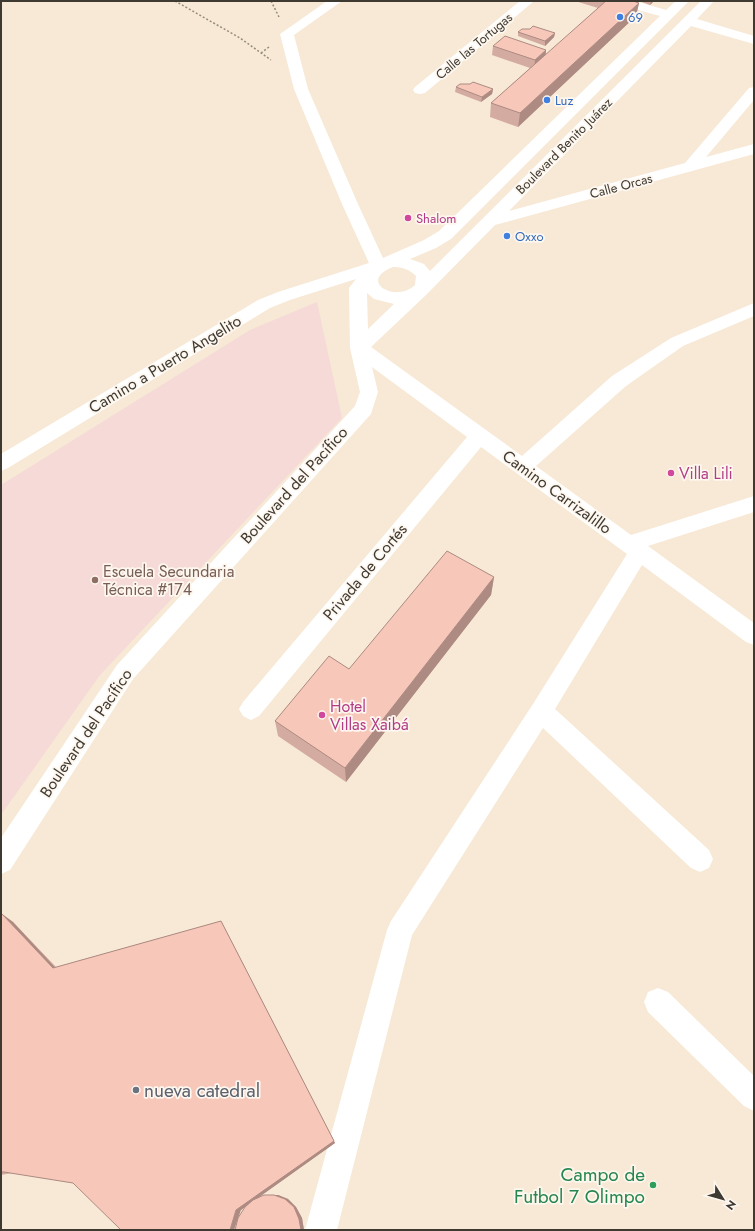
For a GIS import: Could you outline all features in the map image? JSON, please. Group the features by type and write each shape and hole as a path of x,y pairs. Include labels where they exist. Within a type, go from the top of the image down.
{"street":[{"path":"336,1 287,34 301,89 378,267"},
{"name":"Calle las Tortugas","path":"420,90 528,1"},
{"path":"621,1 669,15"},
{"name":"Boulevard Benito Juárez","path":"378,267 430,244 445,235 683,1"},
{"name":"Boulevard Benito Juárez","path":"418,292 708,1"},
{"path":"688,21 754,40"},
{"path":"690,167 754,91"},
{"name":"Calle Orcas","path":"489,222 754,149"},
{"path":"358,288 378,267 398,262 415,267 423,274 424,278 424,286 359,348"},
{"path":"378,267 368,280 368,285 374,292 381,296"},
{"name":"Camino a Puerto Angelito","path":"1,463 264,304 335,279 378,267"},
{"path":"335,279 381,296 399,299 418,292"},
{"name":"Boulevard del Pacífico","path":"1,861 125,672 364,409 369,392 359,348 358,288"},
{"path":"522,467 619,381 677,342 754,309"},
{"name":"Camino Carrizalillo","path":"359,348 754,635"},
{"name":"Privada de Cortés","path":"251,709 480,435"},
{"path":"321,1230 400,930 541,712 634,548 754,504"},
{"path":"541,712 700,859"},
{"path":"658,1002 754,1096"}],"path":[{"path":"175,1 240,38 272,60"}],"shaded area":[{"name":"Escuela Secundaria Técnica #174","path":"317,302 342,418 100,675 1,815 1,485 250,330"}],"building":[{"path":"606,1 633,1 639,3 520,113 491,103"},
{"path":"533,26 555,33 545,41 518,32 522,29 530,29"},
{"path":"505,36 546,50 535,60 493,46"},
{"path":"473,82 493,89 482,97 456,87 460,84 470,84"},
{"path":"447,551 494,577 345,768 275,721 329,656 349,669"},
{"path":"2,914 53,968 221,921 334,1141 236,1210 230,1230 121,1230 73,1183 1,1172"},
{"path":"264,1195 274,1195 285,1199 294,1207 299,1219 301,1230 235,1230 238,1218 245,1207 253,1200"}],"place":[{"name":"69","path":"620,17"},
{"name":"Luz","path":"547,100"},
{"name":"Shalom","path":"408,218"},
{"name":"Oxxo","path":"507,236"},
{"name":"Villa Lili","path":"671,473"},
{"name":"Escuela Secundaria Técnica #174","path":"95,580"},
{"name":"Hotel Villas Xaibá","path":"322,715"},
{"name":"nueva catedral","path":"136,1090"},
{"name":"Campo de Futbol 7 Olimpo","path":"653,1185"}]}
